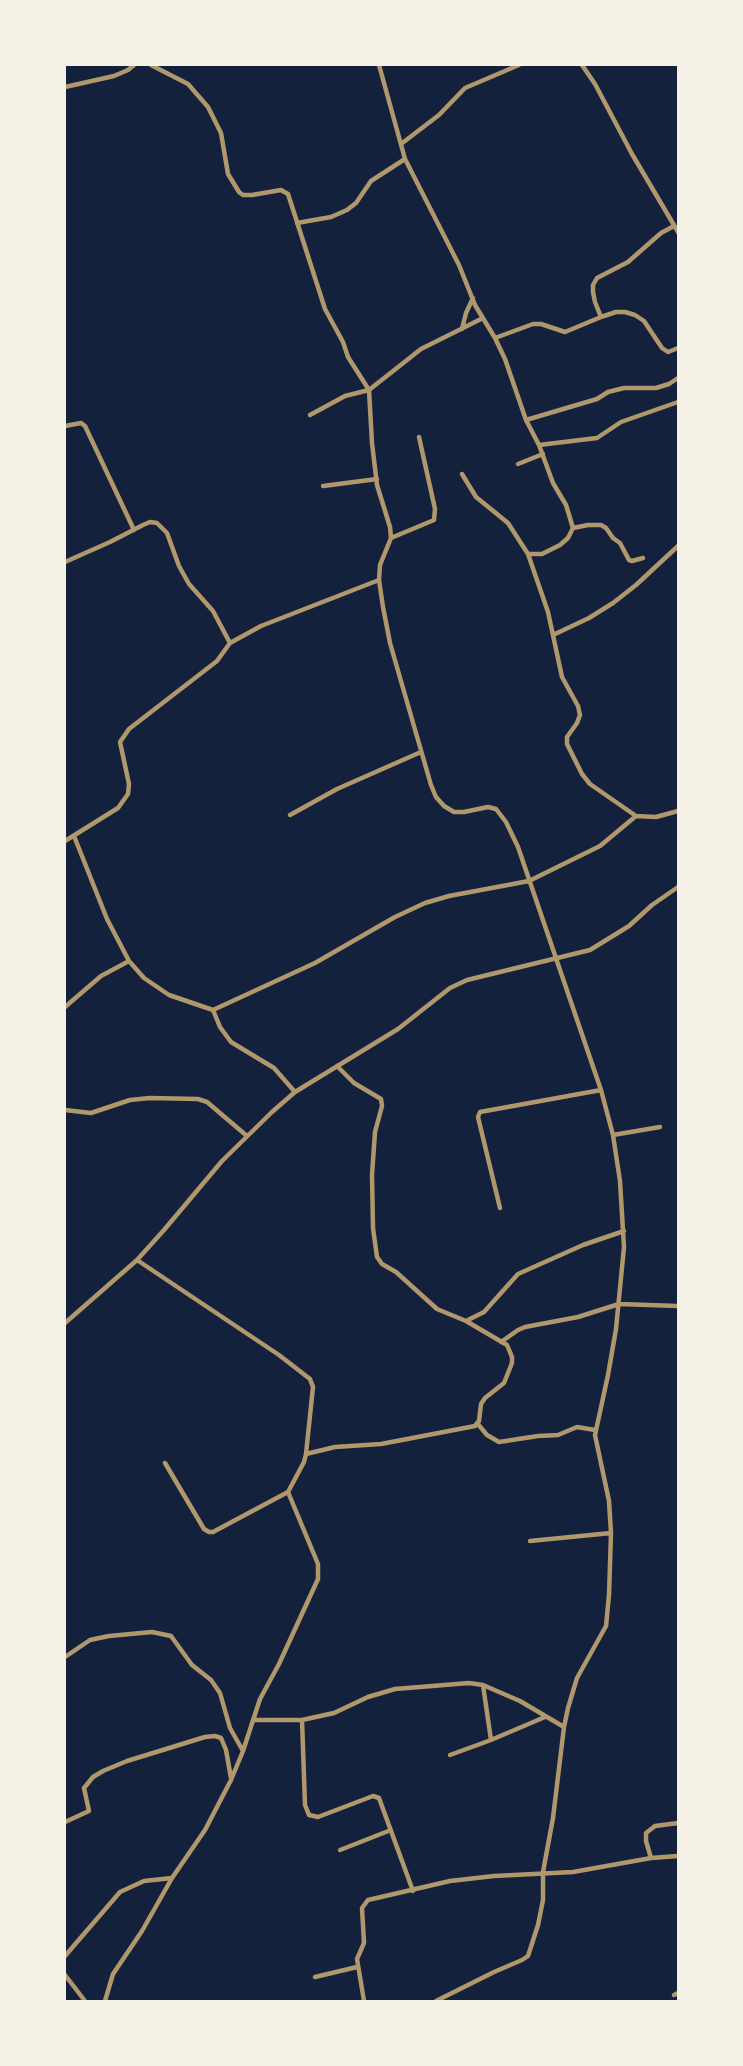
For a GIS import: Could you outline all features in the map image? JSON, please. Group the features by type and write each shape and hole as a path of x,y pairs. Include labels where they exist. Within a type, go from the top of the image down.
{"street":[{"path":"65,87 114,76 134,65"},
{"path":"152,65 188,84 208,107 221,133 228,174 234,188 243,195 281,190 288,194 307,258 325,309 348,357 369,390 372,442 377,479 390,527 391,538 380,565 379,580 390,643 434,791 444,806 454,812 488,807 496,809 502,815 518,847 601,1090 613,1135 624,1231 619,1304 608,1375 595,1430 609,1501 611,1532 609,1612 606,1626 577,1678 564,1727 553,1818 542,1872 543,1900 538,1925 528,1956 436,2001"},
{"path":"379,65 404,159 459,265 482,318 495,338 511,374 526,420 543,454 550,477 566,505 573,528 568,538 560,545 542,554 528,554"},
{"path":"401,144 439,115 465,88 518,65"},
{"path":"582,65 595,84 632,154 660,198 678,232"},
{"path":"298,223 331,217 347,210 356,203 371,181 404,159"},
{"path":"601,317 593,292 596,278 628,262 661,233 674,226"},
{"path":"462,329 466,313 473,298"},
{"path":"495,338 533,324 541,324 565,332 616,312 635,315 644,321 662,348 668,352 678,348"},
{"path":"310,415 346,396 369,390 421,349 482,318"},
{"path":"526,420 597,399 608,392 624,388 656,388 669,384 678,378"},
{"path":"539,445 597,438 621,422 678,402"},
{"path":"65,426 81,424 84,426 134,530"},
{"path":"391,538 434,520 435,509 419,437"},
{"path":"518,464 543,454"},
{"path":"462,474 476,497 508,523 528,554 548,612 562,677 578,706 580,715 567,737 567,744 571,755 590,784 636,816 656,817 678,811"},
{"path":"323,486 377,479"},
{"path":"65,562 150,522 162,526 167,533 184,576 213,611 230,643"},
{"path":"573,528 601,525 606,528 613,538 620,542 628,560 632,561 643,558"},
{"path":"553,635 589,618 613,603 636,585 678,546"},
{"path":"65,840 118,808 128,794 129,784 120,742 129,729 217,662 230,643 260,626 379,580"},
{"path":"290,816 337,789 421,752"},
{"path":"74,836 107,919 128,961 144,978 169,995 213,1010 314,964 416,907 449,896 529,881 600,846 636,816"},
{"path":"65,1323 137,1260 203,1182 247,1136 295,1092 398,1029 450,988 467,980 590,950 629,926 652,904 678,887"},
{"path":"65,1007 101,976 128,961"},
{"path":"213,1010 225,1035 231,1042 274,1068 295,1092"},
{"path":"306,1454 336,1447 381,1444 472,1427 477,1424 481,1404 485,1398 504,1383 512,1363 512,1357 507,1346 466,1321 437,1309 396,1272 382,1264 377,1257 373,1228 372,1175 375,1132 382,1106 381,1099 354,1083 337,1066"},
{"path":"500,1208 478,1118 480,1112 601,1090"},
{"path":"65,1110 91,1113 130,1100 150,1098 198,1099 207,1102 247,1136"},
{"path":"613,1135 660,1127"},
{"path":"466,1321 484,1312 518,1274 576,1248 624,1231"},
{"path":"137,1260 279,1356 310,1379 313,1387 306,1454 304,1462 288,1492 214,1532 204,1530 165,1463"},
{"path":"501,1342 525,1327 578,1317 619,1304 678,1306"},
{"path":"477,1424 487,1435 499,1442 558,1435 577,1427 595,1430"},
{"path":"104,2001 113,1974 142,1931 172,1878 205,1830 231,1780 243,1751 260,1699 279,1664 318,1578 318,1564 288,1492"},
{"path":"530,1541 611,1532"},
{"path":"65,1657 90,1640 109,1636 152,1632 171,1636 192,1665 215,1685 220,1693 230,1728 243,1751"},
{"path":"254,1720 302,1720 334,1713 368,1697 395,1689 469,1683 483,1685 520,1701 564,1727"},
{"path":"483,1685 491,1740"},
{"path":"450,1755 545,1717"},
{"path":"302,1720 305,1805 309,1815 318,1816 376,1796 380,1798 413,1891"},
{"path":"65,1822 89,1811 84,1788 93,1777 103,1771 127,1761 212,1736 221,1738 226,1750 231,1780"},
{"path":"651,1858 646,1841 646,1833 655,1826 678,1823"},
{"path":"340,1850 391,1830"},
{"path":"364,2001 357,1967 357,1955 364,1943 362,1908 372,1898 413,1891 450,1881 542,1872 573,1872 651,1858 678,1856"},
{"path":"65,1956 86,1933 108,1903 120,1892 144,1881 172,1878"},
{"path":"315,1976 357,1967"},
{"path":"65,1975 84,2001"}]}
